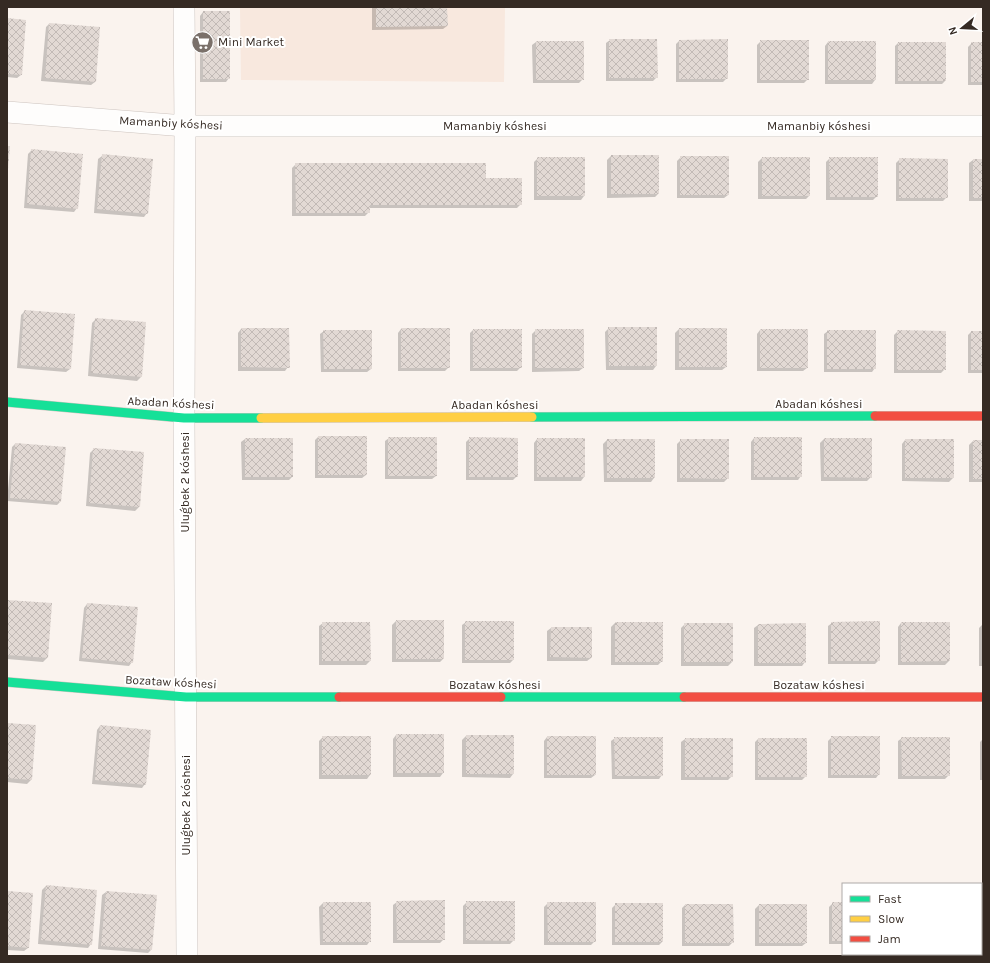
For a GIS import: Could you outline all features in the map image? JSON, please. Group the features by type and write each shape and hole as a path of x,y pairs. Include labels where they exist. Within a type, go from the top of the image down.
{"street":[{"name":"Uluǵbek 2 kóshesi","path":"184,7 184,418 187,956"},
{"name":"Mamanbiy kóshesi","path":"7,112 185,126 983,126"},
{"name":"Abadan kóshesi","path":"7,402 184,418 983,416"},
{"name":"Bozataw kóshesi","path":"7,682 186,697 983,697"}],"shaded area":[{"path":"240,7 505,7 504,82 241,80"}],"building":[{"path":"376,7 447,7 448,26 376,27"},
{"path":"203,11 230,11 230,79 203,79"},
{"path":"7,18 26,20 22,75 7,74"},
{"path":"49,23 100,27 96,82 45,78"},
{"path":"609,39 657,39 658,78 609,78"},
{"path":"728,39 728,79 679,79 679,40"},
{"path":"760,40 809,40 809,80 760,80"},
{"path":"536,41 584,41 584,80 536,80"},
{"path":"828,41 876,41 876,80 828,80"},
{"path":"898,42 946,42 946,81 898,81"},
{"path":"971,42 983,42 983,82 971,82"},
{"path":"7,146 10,146 8,169 7,169"},
{"path":"31,149 83,154 78,209 27,204"},
{"path":"102,154 153,159 148,214 97,209"},
{"path":"611,155 659,155 659,194 611,194"},
{"path":"680,156 729,156 729,195 680,195"},
{"path":"537,157 585,157 585,196 537,196"},
{"path":"762,157 810,157 810,196 762,196"},
{"path":"829,157 878,157 878,197 830,197"},
{"path":"899,158 948,159 948,198 899,198"},
{"path":"973,159 983,159 983,198 973,198"},
{"path":"295,163 486,163 486,178 522,178 522,205 370,205 370,213 296,213"},
{"path":"24,310 75,314 71,369 20,365"},
{"path":"95,318 146,322 142,377 91,373"},
{"path":"608,327 657,327 657,366 609,366"},
{"path":"241,328 289,328 290,368 241,367"},
{"path":"401,328 450,328 450,368 401,368"},
{"path":"679,328 727,328 727,367 679,367"},
{"path":"473,329 522,329 522,368 473,368"},
{"path":"535,329 584,329 584,368 535,368"},
{"path":"760,329 808,329 808,368 760,368"},
{"path":"323,330 372,330 372,369 324,369"},
{"path":"827,330 876,330 876,369 827,369"},
{"path":"897,330 946,331 946,370 897,370"},
{"path":"971,331 983,331 983,370 971,370"},
{"path":"318,436 367,436 367,475 318,475"},
{"path":"388,437 437,437 437,476 388,476"},
{"path":"469,437 518,438 518,477 469,477"},
{"path":"754,437 802,437 802,477 754,477"},
{"path":"245,438 293,438 293,477 245,477"},
{"path":"537,438 585,438 585,477 537,477"},
{"path":"824,438 872,438 872,478 824,477"},
{"path":"607,439 655,439 655,478 607,478"},
{"path":"680,439 729,439 729,479 680,478"},
{"path":"905,439 954,439 954,478 905,478"},
{"path":"973,440 983,440 983,479 973,479"},
{"path":"15,443 66,447 61,502 10,498"},
{"path":"93,448 144,452 140,507 89,503"},
{"path":"7,600 52,603 48,658 7,655"},
{"path":"87,603 138,607 133,663 82,658"},
{"path":"396,620 444,620 444,659 396,659"},
{"path":"465,621 514,621 514,660 465,660"},
{"path":"880,621 880,661 831,661 831,622"},
{"path":"322,622 370,622 371,661 322,661"},
{"path":"615,622 663,622 663,662 615,662"},
{"path":"901,622 950,622 950,661 901,662"},
{"path":"684,623 733,623 733,662 684,662"},
{"path":"806,623 806,663 758,663 758,624"},
{"path":"551,627 592,627 592,658 550,657"},
{"path":"7,723 36,725 32,780 7,778"},
{"path":"100,725 151,730 146,785 95,780"},
{"path":"396,734 444,734 444,773 396,773"},
{"path":"466,735 514,735 514,774 466,774"},
{"path":"322,736 371,736 371,775 322,775"},
{"path":"547,736 596,736 596,775 547,775"},
{"path":"831,736 880,736 880,775 831,775"},
{"path":"614,737 663,737 663,776 615,776"},
{"path":"901,737 950,737 950,776 902,776"},
{"path":"685,738 733,738 733,777 685,777"},
{"path":"758,738 807,738 807,777 758,777"},
{"path":"46,885 97,890 92,945 41,940"},
{"path":"7,891 33,893 29,948 7,946"},
{"path":"106,891 157,895 152,950 101,946"},
{"path":"445,900 445,940 397,940 396,901"},
{"path":"466,901 515,901 515,941 466,940"},
{"path":"323,902 371,902 371,942 323,942"},
{"path":"547,902 596,902 596,942 548,942"},
{"path":"832,902 842,902 842,941 832,941"},
{"path":"615,903 663,903 663,942 615,942"},
{"path":"685,904 733,904 734,943 685,943"},
{"path":"759,904 807,904 807,943 759,943"}],"traffic: fast":[{"path":"7,402 184,418 261,418"},
{"path":"532,417 875,416"},
{"path":"7,682 186,697 339,697"},
{"path":"501,697 684,697"}],"traffic: slow":[{"path":"261,418 532,417"}],"traffic: jam":[{"path":"875,416 983,416"},
{"path":"339,697 501,697"},
{"path":"684,697 983,697"}],"place":[{"name":"Mini Market","path":"203,42"}]}
